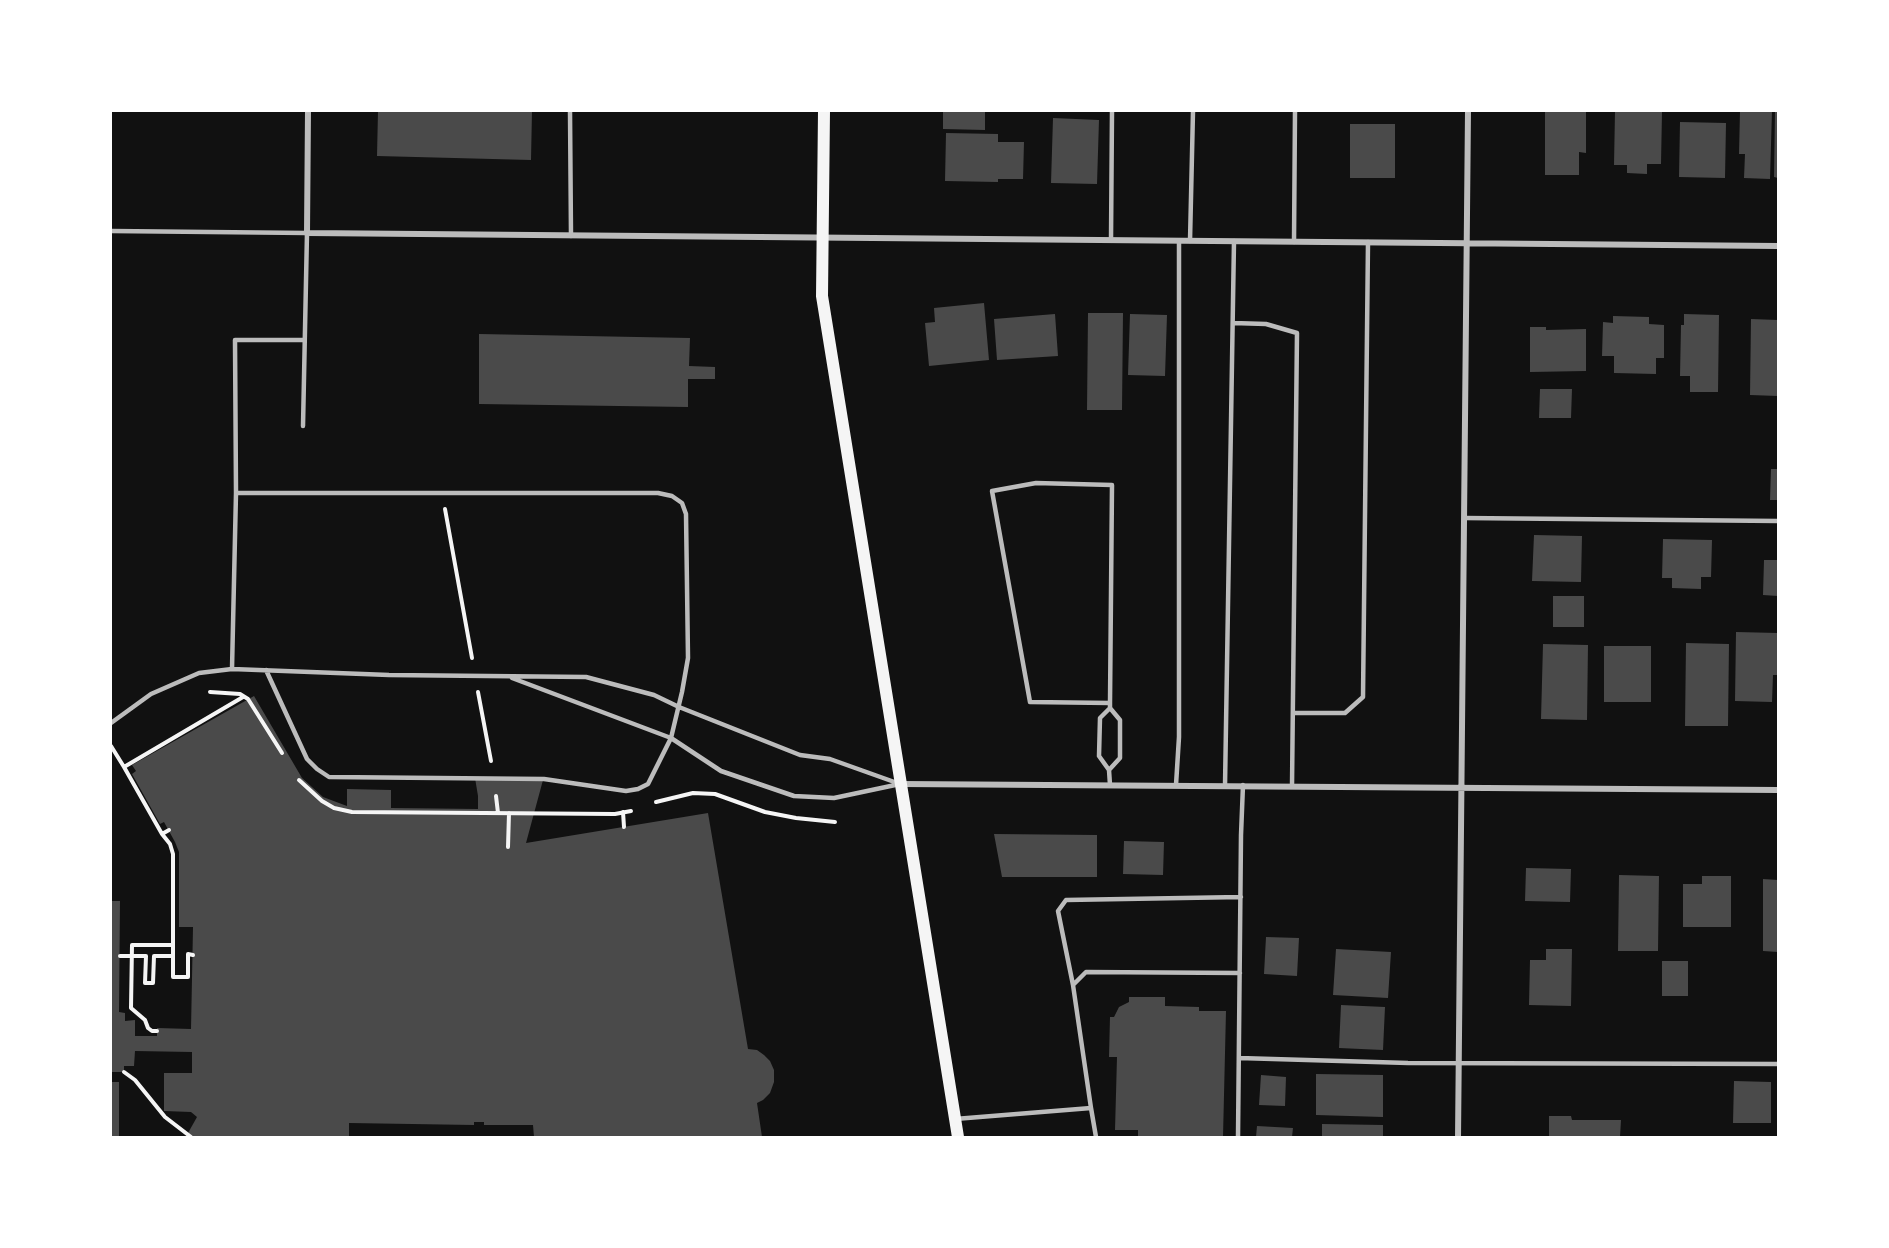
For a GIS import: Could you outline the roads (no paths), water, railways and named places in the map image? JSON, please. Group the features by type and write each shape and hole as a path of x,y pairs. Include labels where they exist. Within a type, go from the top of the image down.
{"main road":[{"path":"824,111 822,296 958,1137"}],"street":[{"path":"308,111 307,233 1778,246"},
{"path":"1458,1137 1468,111"},
{"path":"900,784 1778,789"}],"lane":[{"path":"570,111 571,236"},
{"path":"1111,240 1112,111"},
{"path":"1190,241 1193,111"},
{"path":"1294,242 1295,111"},
{"path":"111,231 307,233 303,426"},
{"path":"1176,785 1179,737 1179,241"},
{"path":"1225,786 1234,241"},
{"path":"1293,713 1345,713 1363,697 1368,242"},
{"path":"1233,322 1266,324 1297,333 1292,786"},
{"path":"232,669 236,493 235,340 304,340"},
{"path":"1109,770 1120,758 1120,720 1110,706 1112,485 1036,483 992,491 1030,702 1110,706"},
{"path":"236,493 658,493 672,496 682,503 686,514 688,658 679,707 671,738 648,784 632,791 544,779 328,777 307,759 266,670"},
{"path":"1464,518 1778,521"},
{"path":"111,723 151,694 199,673 232,669 389,675 586,677 654,695 801,755 830,759 900,784"},
{"path":"506,676 671,738 721,771 794,796 834,798 900,784"},
{"path":"1110,706 1100,718 1099,756 1109,770 1110,785"},
{"path":"1238,1137 1243,786"},
{"path":"1096,1137 1073,985 1058,911 1066,900 1241,897"},
{"path":"1073,985 1086,972 1240,973"},
{"path":"1239,1058 1459,1063 1778,1064"},
{"path":"956,1119 1090,1108"}]}
